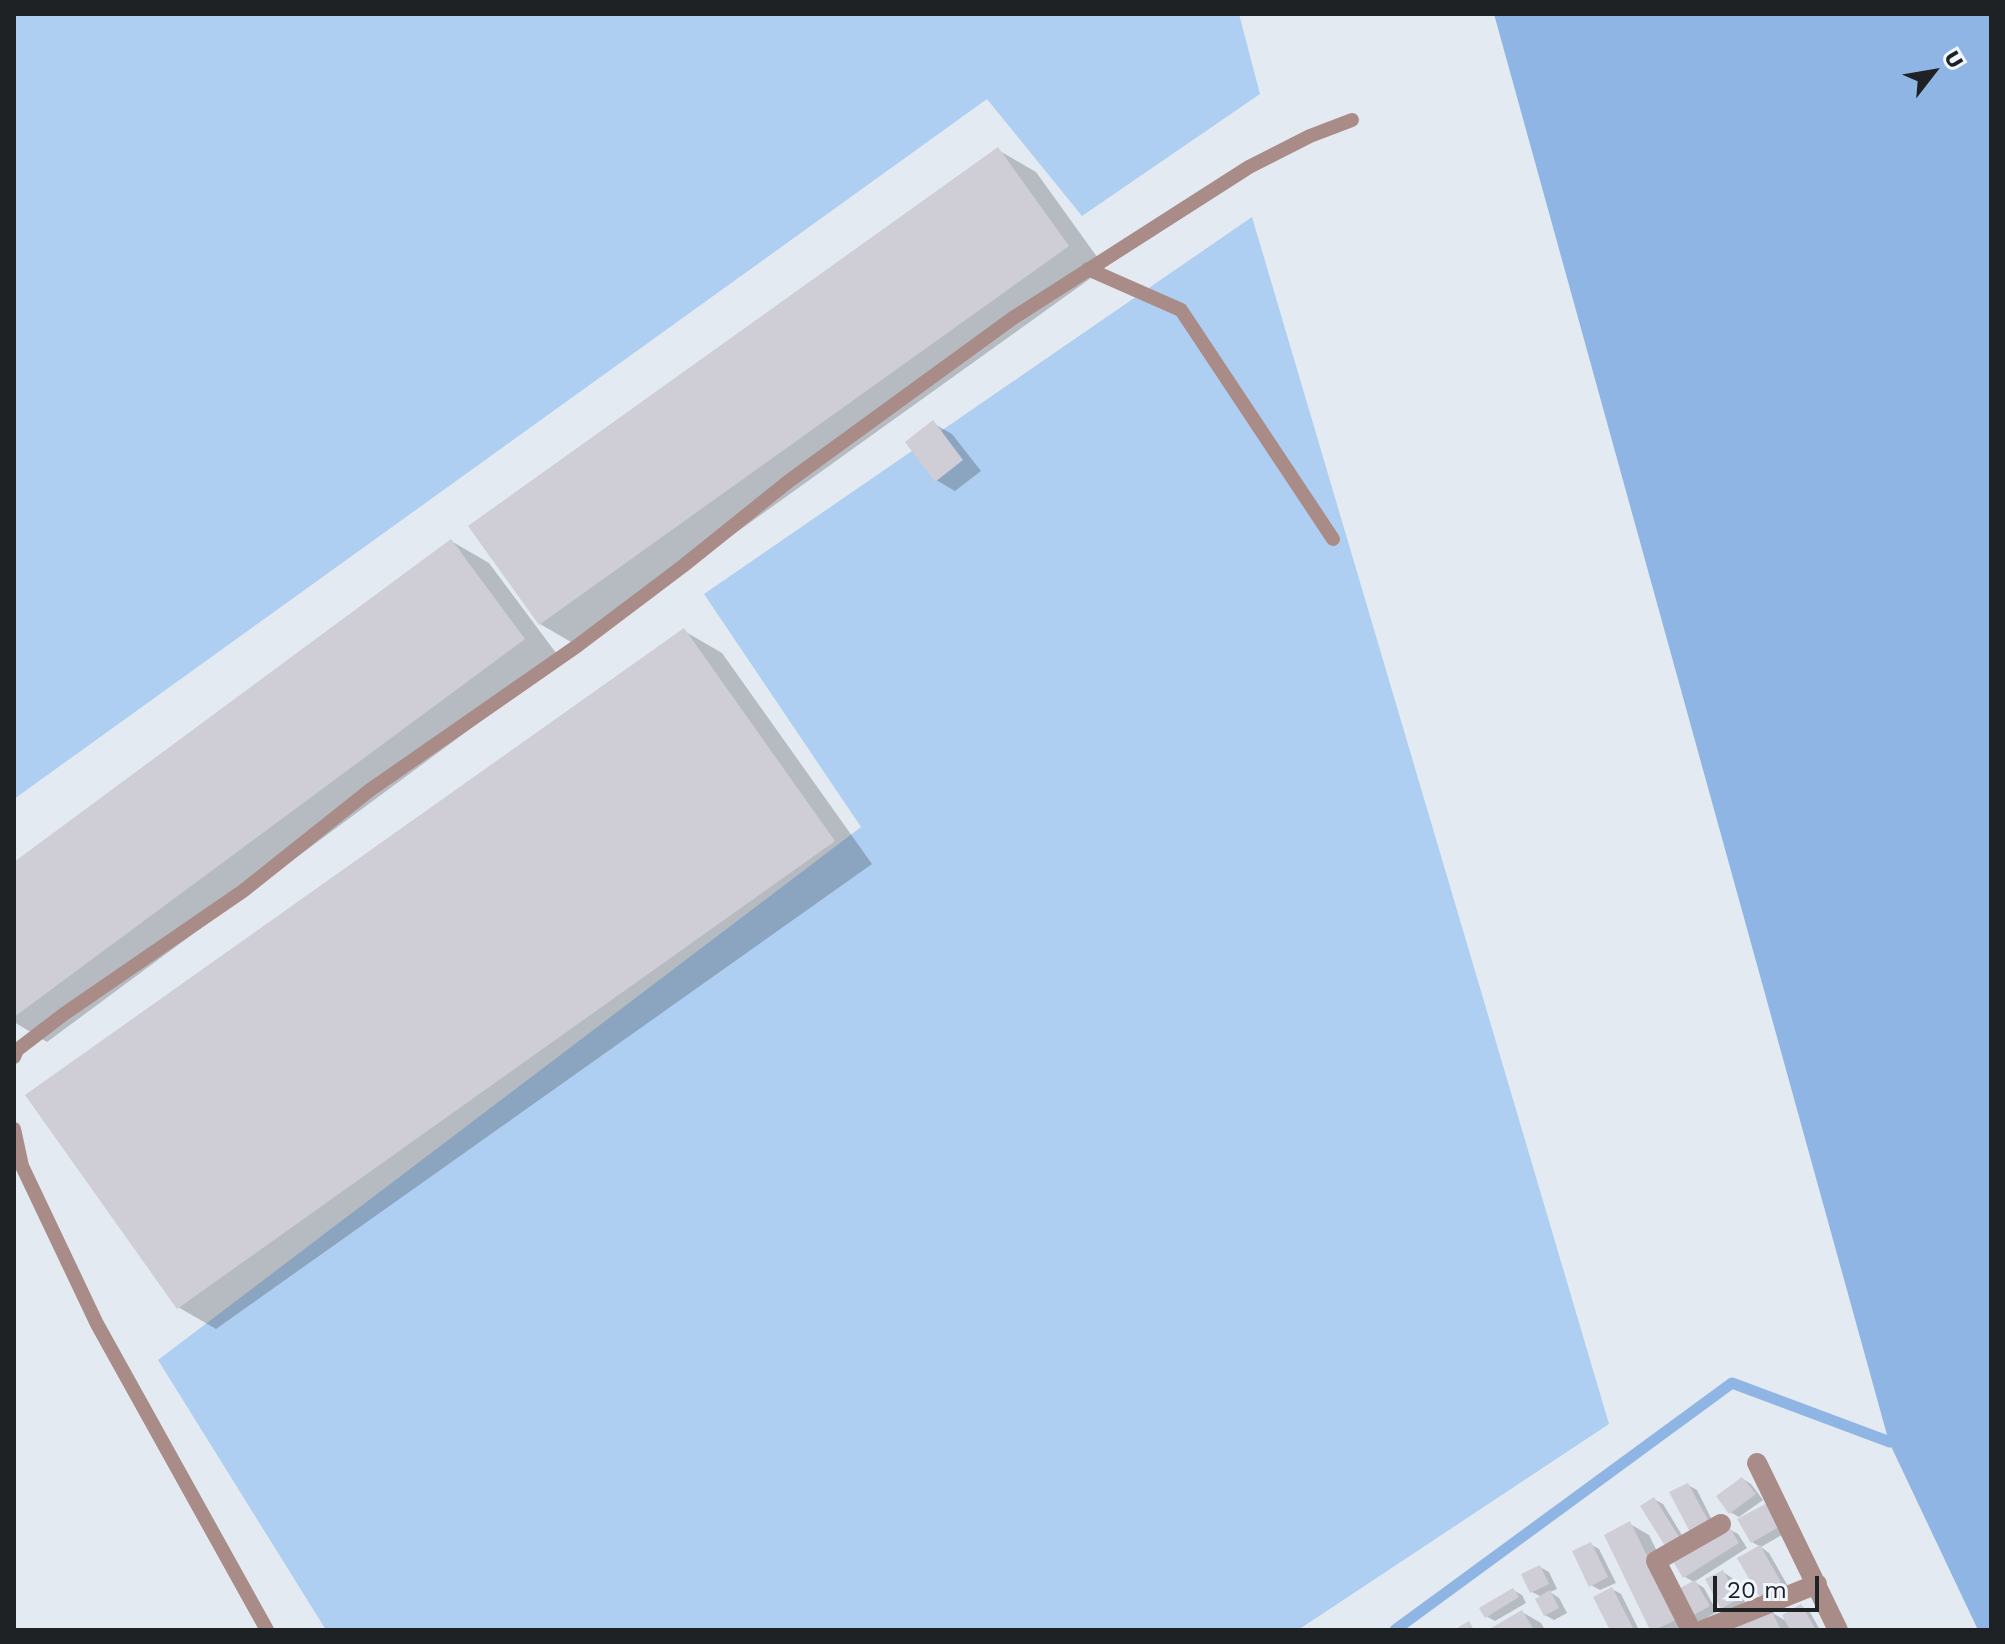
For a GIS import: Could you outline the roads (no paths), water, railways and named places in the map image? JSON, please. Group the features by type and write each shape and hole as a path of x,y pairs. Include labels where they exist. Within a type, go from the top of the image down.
{"street":[{"path":"1757,1463 1838,1630"},
{"path":"1691,1630 1656,1561 1721,1524"},
{"path":"1703,1630 1817,1584"}],"lane":[{"path":"14,1057 17,1050 64,1014 243,891 370,790 577,646 789,481 1013,318 1249,167 1310,136 1352,120"},
{"path":"1088,269 1181,310 1333,539"},
{"path":"14,1129 22,1166 97,1324 267,1630"}],"waterway":[{"path":"1395,1630 1732,1383 1890,1442"}]}
